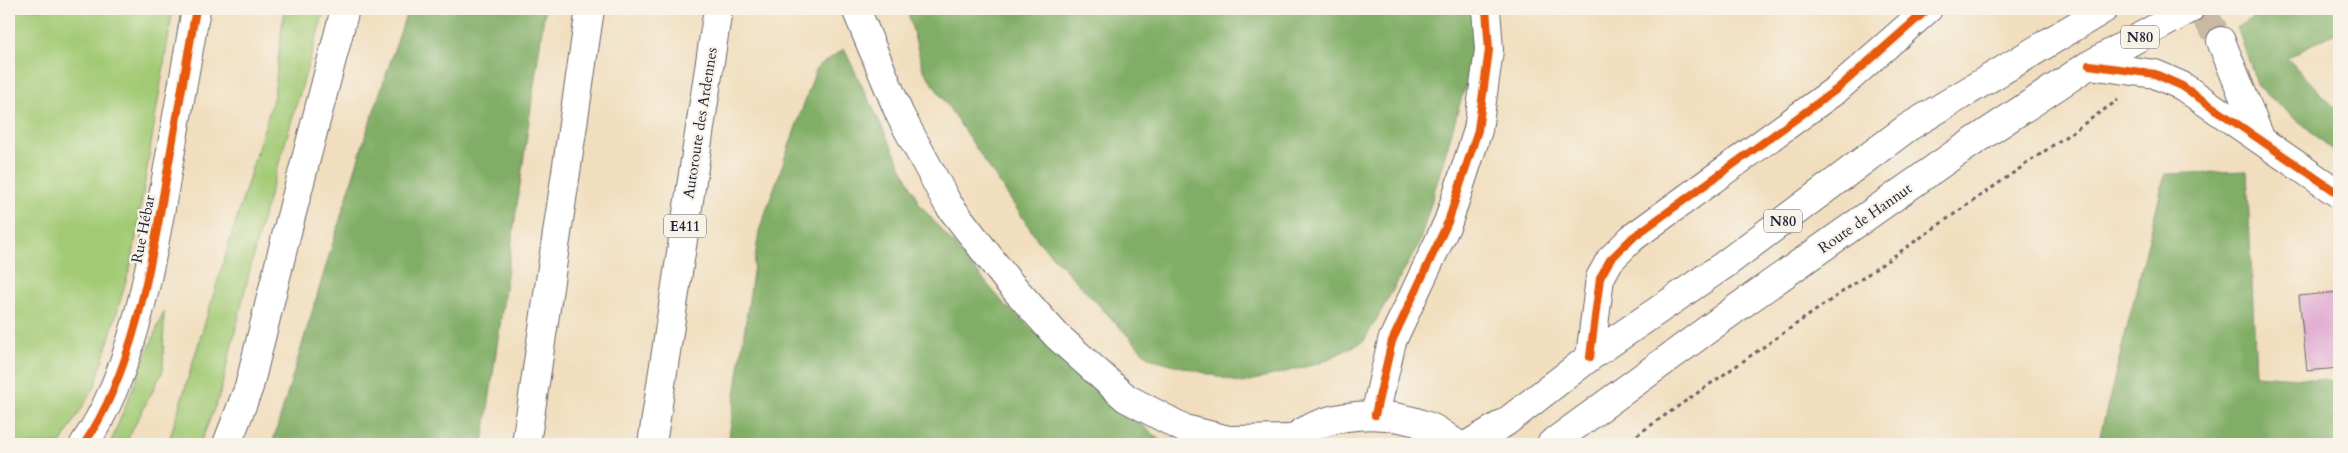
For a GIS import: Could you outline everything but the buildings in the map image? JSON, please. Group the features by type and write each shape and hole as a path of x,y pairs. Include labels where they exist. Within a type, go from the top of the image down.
{"main road":[{"name":"Rue Hébar","path":"84,444 92,433 116,381 140,310 156,235 196,9"},
{"path":"227,444 249,387 286,232 346,9"},
{"path":"526,444 590,9"},
{"name":"Autoroute des Ardennes","path":"652,444 718,9"},
{"path":"856,9 900,115 948,204 1007,280 1056,335 1126,398 1186,429 1228,440 1290,442 1324,422 1375,415 1405,418 1432,428 1457,444"},
{"path":"1375,415 1392,341 1448,222 1478,130 1489,50 1486,9"},
{"path":"1590,357 1600,278 1610,260 1632,238 1837,89 1928,9"},
{"name":"N80","path":"1469,444 1506,422 1590,357 1724,265 1907,128 2104,9"},
{"name":"Route de Hannut","path":"1550,444 1741,305 1955,154 2089,65 2190,9"},
{"path":"2221,41 2261,140"},
{"path":"2089,65 2155,74 2182,86 2339,194"}],"path":[{"path":"1624,444 2155,74"}],"green space":[{"path":"9,9 173,9 132,261 95,386 60,444 9,444"},
{"path":"284,9 325,9 262,220 220,394 200,444 168,444 274,96"},
{"path":"408,9 545,9 483,444 272,444 366,134"},
{"path":"907,9 1470,9 1478,42 1419,244 1364,341 1320,363 1242,383 1149,358 1039,242 923,69"},
{"path":"2269,9 2339,9 2339,31 2287,58 2339,112 2339,155 2258,87 2237,27"},
{"path":"844,49 920,205 1006,306 1164,444 728,444 759,231 817,67"},
{"path":"2247,171 2256,375 2339,381 2339,444 2098,444 2165,174"},
{"path":"164,311 163,371 125,444 110,444"}],"tunnel":[{"path":"2200,9 2221,41"}],"cycle path":[{"path":"84,444 101,416 115,386 137,319 153,250 196,9"},
{"path":"1375,415 1392,341 1448,222 1478,130 1489,50 1486,9"},
{"path":"1590,357 1600,278 1610,260 1632,238 1837,89 1928,9"},
{"path":"2089,65 2155,74 2182,86 2339,194"}]}
